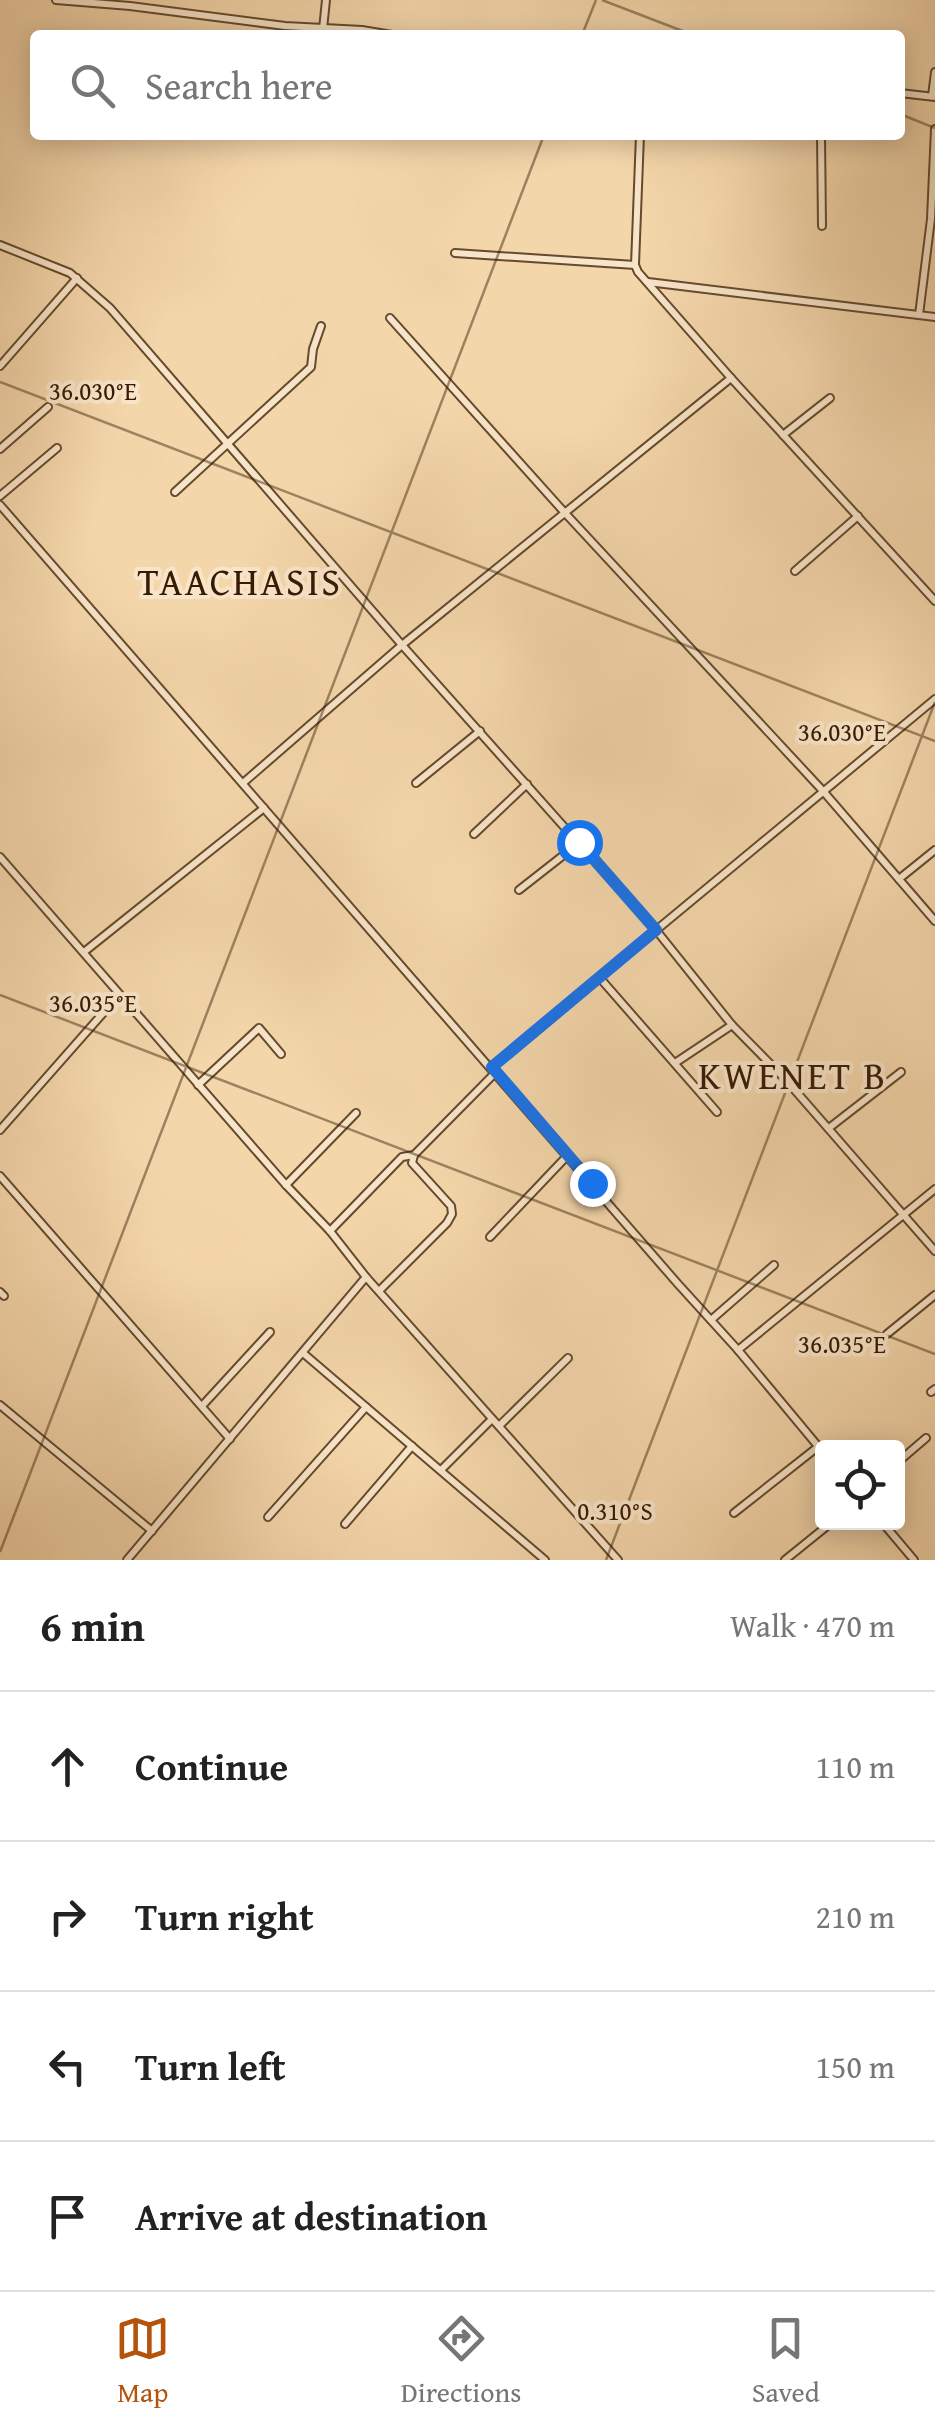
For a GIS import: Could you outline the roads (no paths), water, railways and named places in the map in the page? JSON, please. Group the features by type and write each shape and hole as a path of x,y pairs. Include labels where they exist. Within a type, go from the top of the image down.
{"street":[{"path":"56,0 343,30"},
{"path":"323,28 326,0"},
{"path":"905,93 934,96 935,72"},
{"path":"919,314 931,219 935,129"},
{"path":"640,140 638,272 935,601"},
{"path":"821,140 822,226"},
{"path":"0,245 77,278 110,308 935,1252"},
{"path":"455,254 636,264"},
{"path":"0,366 77,278"},
{"path":"648,282 935,318"},
{"path":"390,318 823,791 935,921"},
{"path":"176,492 311,367 321,326"},
{"path":"244,783 402,644 731,378"},
{"path":"783,435 830,398"},
{"path":"0,449 48,407"},
{"path":"0,496 57,448"},
{"path":"0,504 815,1442"},
{"path":"794,570 858,516"},
{"path":"379,1291 452,1214 451,1206 412,1163 414,1155 493,1070 599,977 935,700"},
{"path":"416,783 480,731"},
{"path":"474,834 528,784"},
{"path":"84,952 264,808"},
{"path":"518,890 579,842"},
{"path":"899,879 935,850"},
{"path":"0,857 613,1558"},
{"path":"599,977 717,1112"},
{"path":"0,1130 118,995"},
{"path":"675,1064 732,1024"},
{"path":"198,1085 258,1028 281,1054"},
{"path":"828,1128 901,1072"},
{"path":"286,1186 356,1113"},
{"path":"330,1231 402,1157 414,1155"},
{"path":"490,1237 567,1156"},
{"path":"0,1176 230,1439"},
{"path":"738,1350 935,1190"},
{"path":"711,1320 774,1265"},
{"path":"126,1560 366,1277"},
{"path":"887,1334 935,1295"},
{"path":"202,1406 270,1332"},
{"path":"302,1353 545,1560"},
{"path":"499,1426 568,1358"},
{"path":"0,1405 152,1531"},
{"path":"268,1517 366,1407"},
{"path":"441,1470 492,1419"},
{"path":"905,1456 926,1438"},
{"path":"345,1524 412,1446"},
{"path":"734,1514 815,1453"},
{"path":"785,1560 822,1530"},
{"path":"889,1530 914,1560"}],"district":[{"name":"TAACHASIS","path":"240,582"},
{"name":"KWENET B","path":"793,1076"}]}
